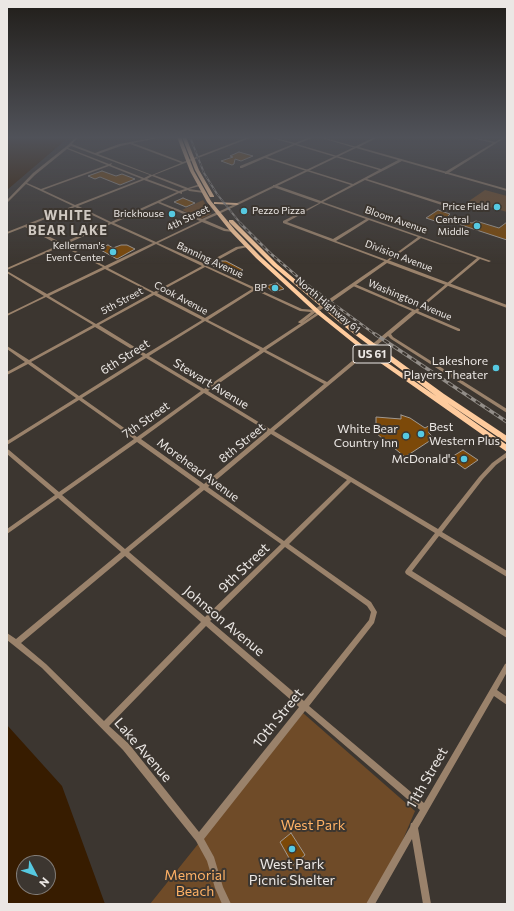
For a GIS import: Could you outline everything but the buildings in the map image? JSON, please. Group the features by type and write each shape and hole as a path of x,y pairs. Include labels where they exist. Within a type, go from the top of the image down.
{"main road":[{"name":"North Highway 61","path":"196,180 233,231 247,246 319,310 367,351 507,449"},
{"name":"North Highway 61","path":"204,180 220,212 319,310 373,346 441,396 507,440"},
{"path":"199,185 208,188"},
{"path":"216,203 237,204"},
{"path":"247,246 257,248"}],"street":[{"path":"7,202 29,180"},
{"path":"41,190 70,180"},
{"path":"7,234 140,180"},
{"path":"148,180 181,192"},
{"path":"161,180 188,190 204,192"},
{"name":"4th Street","path":"7,315 287,180"},
{"path":"336,180 353,185"},
{"path":"321,202 364,180"},
{"path":"367,180 452,207"},
{"path":"471,180 507,190"},
{"name":"Banning Avenue","path":"25,183 301,310 319,310"},
{"path":"7,270 199,185"},
{"name":"Bloom Avenue","path":"274,186 489,261"},
{"path":"158,202 225,230 233,231"},
{"name":"Division Avenue","path":"321,202 284,222 507,307"},
{"path":"333,241 368,219"},
{"name":"Cook Avenue","path":"26,226 328,384"},
{"name":"7th Street","path":"7,532 421,237"},
{"name":"5th Street","path":"7,374 237,248 247,246"},
{"name":"8th Street","path":"16,643 479,258"},
{"name":"Stewart Avenue","path":"7,270 47,296 507,574"},
{"name":"Washington Avenue","path":"354,285 459,330"},
{"name":"6th Street","path":"7,443 254,289"},
{"path":"301,310 305,314 305,318"},
{"name":"7th Street","path":"298,326 298,323 319,310"},
{"path":"388,333 392,338 507,411"},
{"name":"Morehead Avenue","path":"7,348 29,362 284,545 369,604 374,612"},
{"name":"Johnson Avenue","path":"7,451 424,809"},
{"path":"507,454 494,464 481,478 408,572 507,635"},
{"name":"9th Street","path":"105,725 205,622 350,480"},
{"name":"10th Street","path":"199,838 372,621 374,612"},
{"name":"Lake Avenue","path":"7,636 44,666 126,747 199,838 211,860 219,888 227,904"},
{"name":"11th Street","path":"370,904 507,666"},
{"path":"493,692 507,701"},
{"path":"414,826 427,904"}],"green space":[{"name":"Price Field","path":"485,190 507,196 507,212 469,201"},
{"path":"203,200 211,214 201,219 182,210"},
{"name":"West Park","path":"303,713 415,811 399,849 367,904 150,904"}],"shaded area":[{"path":"7,180 19,180 7,190"},
{"path":"7,725 62,786 105,904 7,904"}],"railway":[{"path":"208,180 217,194 241,224"},
{"path":"241,224 270,253 305,283 376,335"},
{"path":"375,334 507,422"}],"place":[{"name":"Price Field","path":"497,207"},
{"name":"Pezzo Pizza","path":"244,211"},
{"name":"Brickhouse","path":"172,214"},
{"name":"Central Middle","path":"477,226"},
{"name":"Kellerman's Event Center","path":"113,252"},
{"name":"BP","path":"275,288"},
{"name":"Lakeshore Players Theater","path":"496,368"},
{"name":"Best Western Plus","path":"421,434"},
{"name":"White Bear Country Inn","path":"406,436"},
{"name":"McDonald's","path":"464,459"},
{"name":"West Park Picnic Shelter","path":"292,849"}],"district":[{"name":"WHITE BEAR LAKE","path":"68,224"}],"park label":[{"name":"Memorial Beach","path":"195,884"}]}
